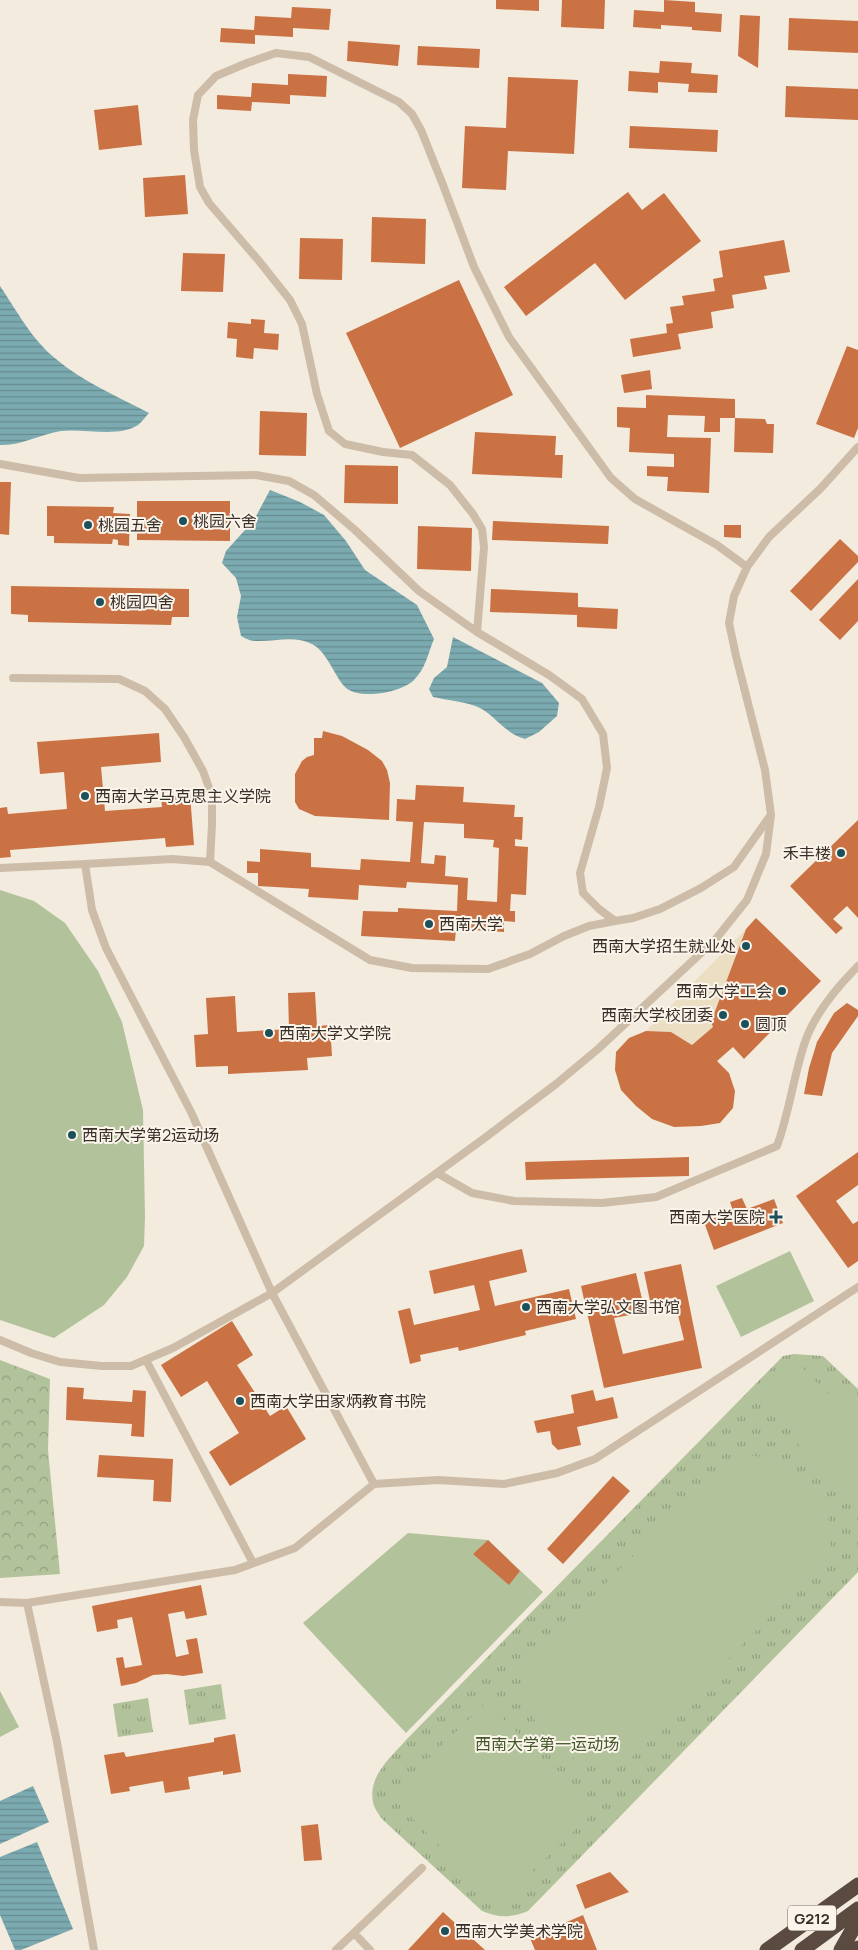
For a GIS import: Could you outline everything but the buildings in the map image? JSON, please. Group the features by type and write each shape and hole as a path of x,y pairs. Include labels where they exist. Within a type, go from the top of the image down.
{"highway":[{"name":"G212","path":"767,1950 858,1885"},
{"name":"G212","path":"802,1950 858,1909"},
{"path":"841,1950 858,1920"}],"lane":[{"path":"477,632 484,547 482,529 473,514 450,485 412,455 383,452 345,444 328,431 317,394 302,324 290,300 259,261 208,203 200,187 194,150 193,120 198,95 216,76 276,52 309,57 399,102 412,114 421,130 474,267 509,337 611,478 635,499 717,545 747,567"},
{"path":"0,1340 31,1353 60,1362 102,1366 131,1366 173,1348 272,1293 525,1108 598,1049 714,940 747,900 766,854 770,815 765,770 729,623 734,596 747,567 768,537 821,488 858,447"},
{"path":"0,464 79,478 256,475 289,481 314,495 355,530 419,591 477,632 549,674 582,698 603,734 607,768 599,807 580,873 584,893 599,909 615,921"},
{"path":"13,678 119,679 145,691 165,708 203,771 212,796 210,862"},
{"path":"0,868 172,859 210,862 370,960 412,968 488,969 530,954 589,926 633,918 660,909 701,888 734,867 770,815"},
{"path":"85,864 92,910 106,948 191,1112 272,1293 374,1484"},
{"path":"437,1173 472,1193 514,1201 602,1203 656,1197 777,1146 786,1123 795,1078 805,1043 823,1008 842,982 858,966"},
{"path":"0,1602 27,1603 235,1570 295,1548 374,1484 438,1480 504,1484 557,1473 595,1459 858,1287"},
{"path":"146,1360 253,1563"},
{"path":"27,1603 57,1742 94,1950"},
{"path":"336,1950 422,1868"},
{"path":"354,1933 370,1950"}],"green space":[{"name":"西南大学第2运动场","path":"0,890 34,901 65,923 98,971 122,1022 143,1110 144,1246 127,1277 104,1305 54,1338 0,1320"},
{"path":"790,1251 814,1301 741,1337 716,1286"},
{"name":"西南大学第一运动场","path":"794,1354 823,1356 858,1389 858,1572 528,1911 505,1916 482,1911 381,1818 373,1802 372,1793 377,1776 387,1761 406,1740 783,1356"},
{"path":"0,1360 50,1379 48,1450 60,1574 0,1578"},
{"path":"797,1362 828,1394 840,1384 858,1402 858,1495 853,1500 789,1435 796,1428 764,1395"},
{"path":"746,1455 765,1458 779,1463 804,1479 826,1511 831,1536 828,1555 821,1565 632,1756 621,1763 608,1766 592,1765 576,1759 560,1749 547,1737 536,1722 528,1706 524,1689 527,1666 534,1656 717,1471 731,1460"},
{"path":"408,1533 488,1540 543,1592 406,1733 303,1623"},
{"path":"221,1684 226,1719 189,1725 184,1690"},
{"path":"0,1691 19,1727 0,1737"},
{"path":"148,1698 153,1732 118,1737 113,1704"},
{"path":"487,1702 594,1812 497,1905 390,1795"}],"shaded area":[{"path":"746,929 711,1022 713,1027 692,1045 671,1032 646,1031"}],"water":[{"path":"0,286 25,325 47,351 66,367 89,382 149,413 141,422 130,429 121,431 61,431 16,444 0,445"},
{"path":"270,490 300,502 324,515 346,541 365,570 417,605 434,639 421,670 408,685 379,694 350,691 340,681 322,652 312,644 291,639 253,641 241,636 237,617 241,596 236,578 222,563 226,551 254,520"},
{"path":"453,637 542,683 559,703 557,716 539,732 525,739 511,733 480,708 433,697 429,689 434,678 447,667"},
{"path":"33,1786 49,1822 0,1844 0,1801"},
{"path":"37,1842 73,1929 21,1950 15,1950 0,1915 0,1857"}],"place":[{"name":"桃园六舍","path":"183,521"},
{"name":"桃园五舍","path":"88,525"},
{"name":"桃园四舍","path":"100,602"},
{"name":"西南大学马克思主义学院","path":"85,796"},
{"name":"禾丰楼","path":"841,853"},
{"name":"西南大学","path":"429,924"},
{"name":"西南大学招生就业处","path":"746,946"},
{"name":"西南大学工会","path":"782,991"},
{"name":"西南大学校团委","path":"723,1015"},
{"name":"圆顶","path":"745,1024"},
{"name":"西南大学文学院","path":"269,1033"},
{"name":"西南大学第2运动场","path":"72,1135"},
{"name":"西南大学医院","path":"776,1217"},
{"name":"西南大学弘文图书馆","path":"526,1307"},
{"name":"西南大学田家炳教育书院","path":"240,1401"},
{"name":"西南大学美术学院","path":"445,1931"}]}
